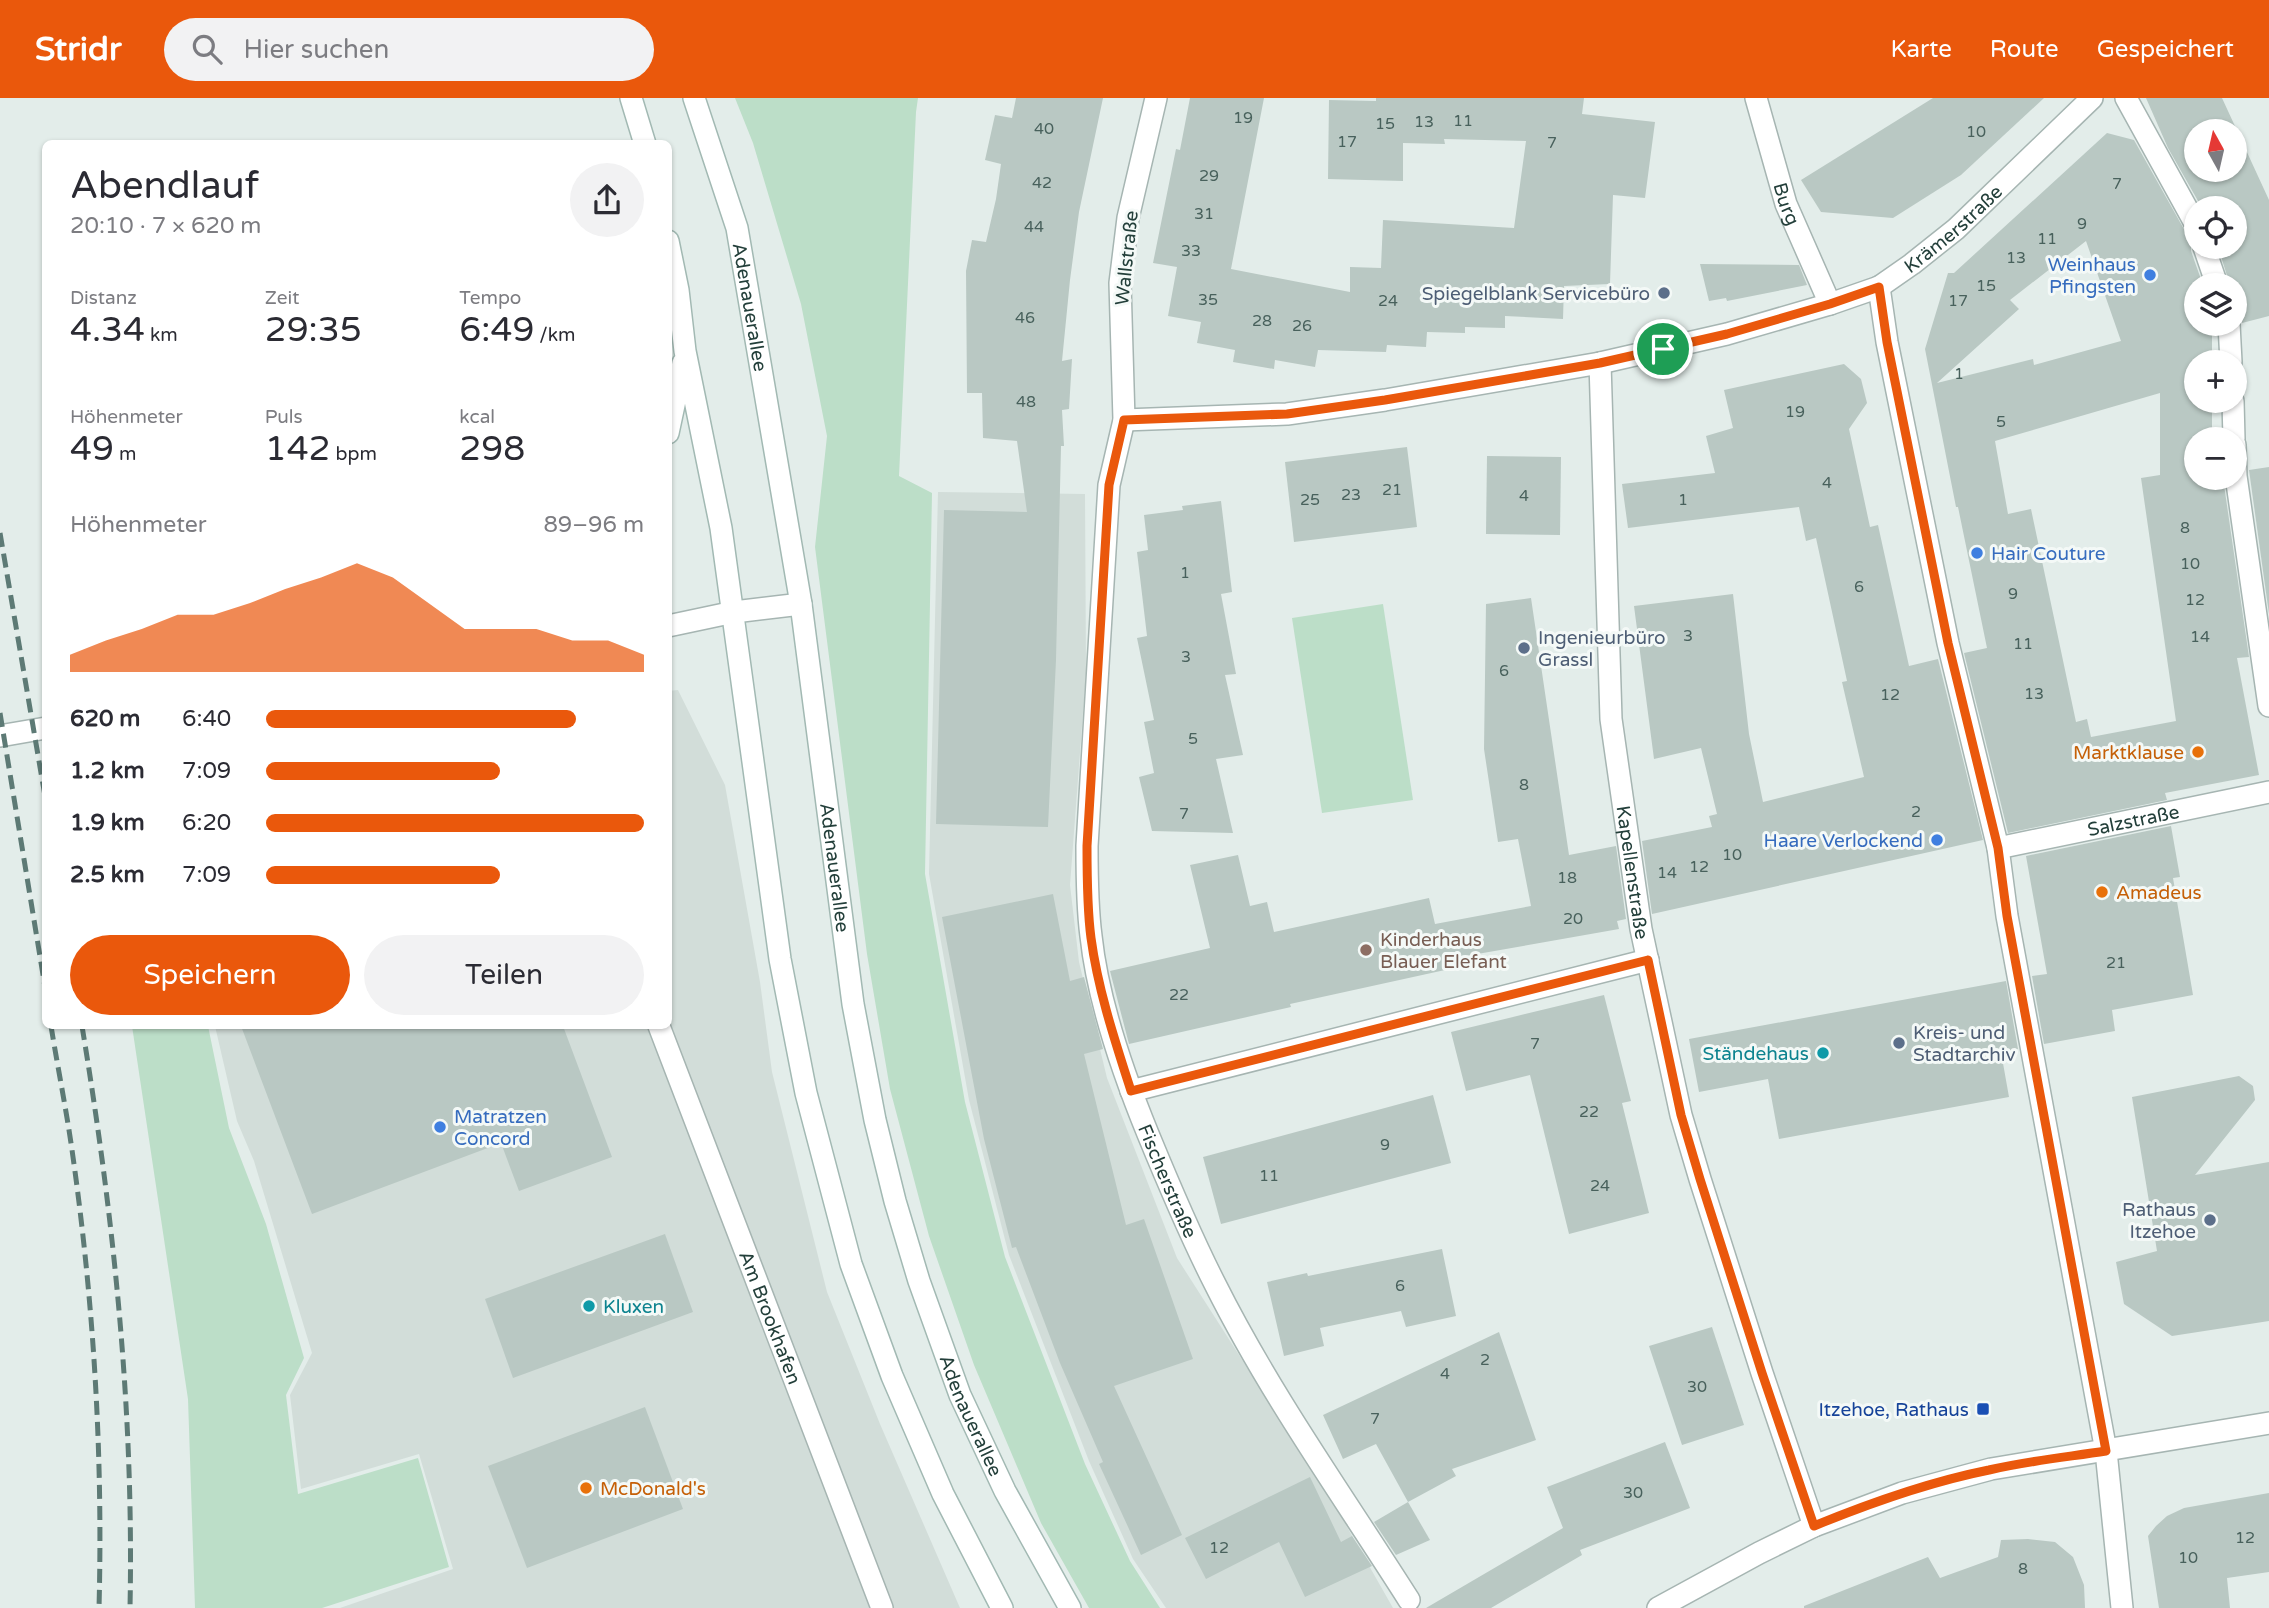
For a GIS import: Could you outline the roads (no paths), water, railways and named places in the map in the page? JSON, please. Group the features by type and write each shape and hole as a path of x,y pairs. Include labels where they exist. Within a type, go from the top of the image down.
{"street":[{"path":"631,98 644,140"},
{"name":"Adenauerallee","path":"694,98 737,228 801,604 853,1004 875,1120 895,1201 919,1280 960,1395 1005,1491 1070,1608"},
{"name":"Wallstraße","path":"1124,420 1120,283 1128,218 1156,98"},
{"name":"Burg","path":"1756,98 1786,204 1830,304"},
{"name":"Krämerstraße","path":"1124,420 1287,414 1385,400 1600,363 1727,334 1830,304 1879,287 1912,264 1956,229 2092,98"},
{"path":"2126,98 2184,203"},
{"path":"672,261 685,351 721,528 780,959 806,1093 851,1264 892,1376 943,1494 1002,1608"},
{"path":"1879,287 1887,342 1948,643 1998,848 2007,916 2106,1451 2122,1608"},
{"path":"672,414 685,351"},
{"name":"Kapellenstraße","path":"1600,363 1611,719 1641,929 1681,1115 1762,1373 1814,1526"},
{"name":"Fischerstraße","path":"1124,420 1109,485 1087,846 1091,938 1099,982 1131,1091 1180,1210 1222,1297 1266,1375 1409,1600"},
{"path":"2238,490 2269,706"},
{"path":"672,625 734,611 801,604"},
{"path":"0,736 42,729"},
{"name":"Salzstraße","path":"1998,848 2269,792"},
{"path":"1131,1091 1648,960"},
{"name":"Am Brookhafen","path":"660,1029 882,1608"},
{"path":"1658,1608 1814,1526 1853,1510 1961,1476 2269,1423"}],"railway":[{"path":"0,533 42,779"},
{"path":"0,713 42,969"},
{"path":"52,1029 73,1157 92,1325 100,1495 99,1608"},
{"path":"82,1029 104,1171 120,1316 129,1462 130,1608"}],"place":[{"name":"Weinhaus Pfingsten","path":"2150,275"},
{"name":"Spiegelblank Servicebüro","path":"1664,293"},
{"name":"Hair Couture","path":"1977,553"},
{"name":"Ingenieurbüro Grassl","path":"1524,648"},
{"name":"Marktklause","path":"2198,752"},
{"name":"Haare Verlockend","path":"1937,840"},
{"name":"Amadeus","path":"2102,892"},
{"name":"Kinderhaus Blauer Elefant","path":"1366,950"},
{"name":"Kreis- und Stadtarchiv","path":"1899,1043"},
{"name":"Ständehaus","path":"1823,1053"},
{"name":"Matratzen Concord","path":"440,1127"},
{"name":"Rathaus Itzehoe","path":"2210,1220"},
{"name":"Kluxen","path":"589,1306"},
{"name":"Itzehoe, Rathaus","path":"1983,1409"},
{"name":"McDonald's","path":"586,1488"}]}
